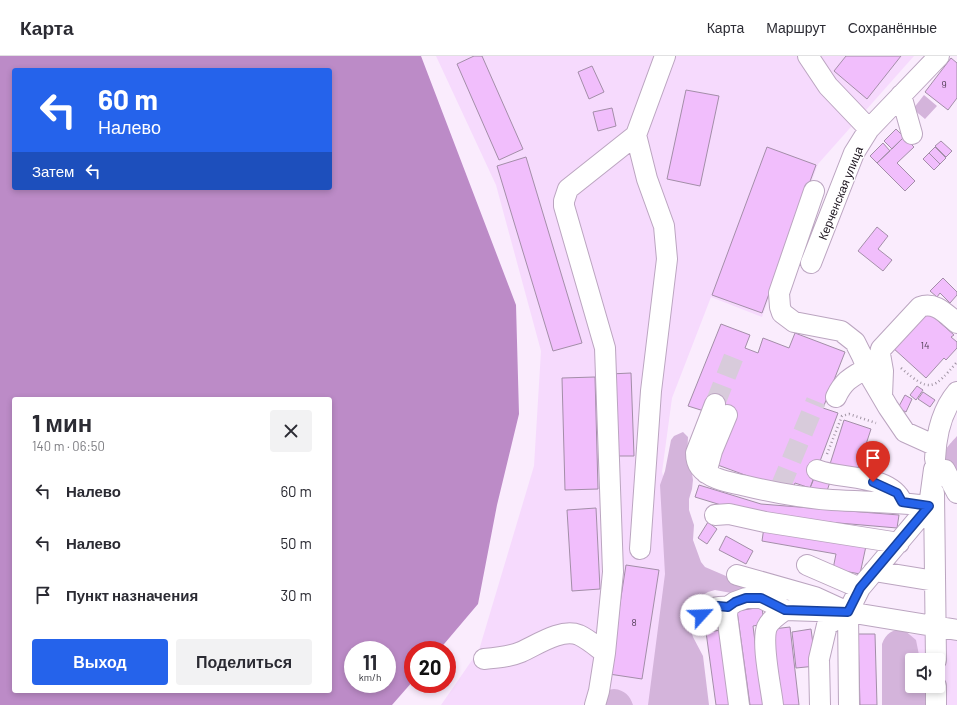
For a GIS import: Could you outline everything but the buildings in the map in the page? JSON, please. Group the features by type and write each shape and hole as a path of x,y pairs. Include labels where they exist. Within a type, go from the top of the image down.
{"street":[{"path":"595,705 599,691 605,653 613,572 605,348 566,214 564,201 568,189 636,135 665,56"},
{"name":"Керченская улица","path":"811,264 854,153 869,129 939,56"},
{"path":"814,59 828,86 869,129"},
{"path":"901,96 912,134"},
{"path":"636,135 647,179 664,226 667,259 651,391 640,549"},
{"path":"814,191 779,293 782,313 794,322 841,331 855,342 871,378 905,432 936,446"},
{"path":"882,396 883,370 880,354 881,348 920,307 928,306 939,309 957,323"},
{"path":"836,397 841,386 850,378 867,368"},
{"path":"849,705 848,612 860,588 929,506 936,446 942,419 956,396"},
{"path":"721,409 696,453 696,460 706,473 728,482 830,500 902,502 929,506"},
{"path":"934,469 945,470 957,494"},
{"path":"934,469 936,653"},
{"path":"825,475 857,489 871,502"},
{"path":"825,475 864,479 881,484 897,493 902,502"},
{"path":"715,515 729,514 765,522 899,543"},
{"path":"807,565 860,588"},
{"path":"874,571 935,581"},
{"path":"737,575 815,597 848,612"},
{"path":"698,620 701,615 718,606 728,607 735,602 746,598 761,598 785,610 848,612 957,630"},
{"path":"728,607 727,615 739,705"},
{"path":"773,705 765,634 767,626 776,616 785,610"},
{"path":"820,705 819,659 827,625 848,612"},
{"path":"484,659 503,658 520,652 540,642 564,634 579,635 605,653"},
{"path":"936,693 936,705"}],"path":[{"path":"881,351 917,382 926,385 933,385 957,362"},
{"path":"825,475 842,416 849,414 877,423"}],"shaded area":[{"path":"0,56 421,56 516,305 519,414 497,505 478,604 447,641 404,641 404,691 392,705 0,705"},
{"path":"436,56 914,56 818,164 762,317 711,297 672,398 662,472 673,513 665,705 441,705 449,693 456,693 456,683 479,650 534,466 541,351 496,185"},
{"path":"924,95 937,106 925,119 913,109"},
{"path":"683,432 688,437 687,459 693,480 689,499 689,510 694,525 693,540 701,562 705,567 747,585 748,587 737,594 715,590 708,592 698,598 690,606 688,611 687,616 693,637 703,656 709,705 648,705 665,574 660,485 665,471 671,440 674,436"},
{"path":"957,436 957,473 946,465 946,451 948,446"},
{"path":"957,621 957,705 897,705 897,634 933,635"},
{"path":"903,629 916,640 919,653 905,653 905,693 930,693 929,705 882,705 882,644 885,637 896,630"},
{"path":"614,689 626,694 633,705 599,705 607,690"}],"tunnel":[{"path":"715,404 736,351"},
{"path":"780,488 816,401"}],"route":[{"path":"701,615 710,609 718,606 728,607 735,602 746,598 761,598 785,610 848,612 860,588 929,506 902,502 897,493 881,484 873,482"}]}
